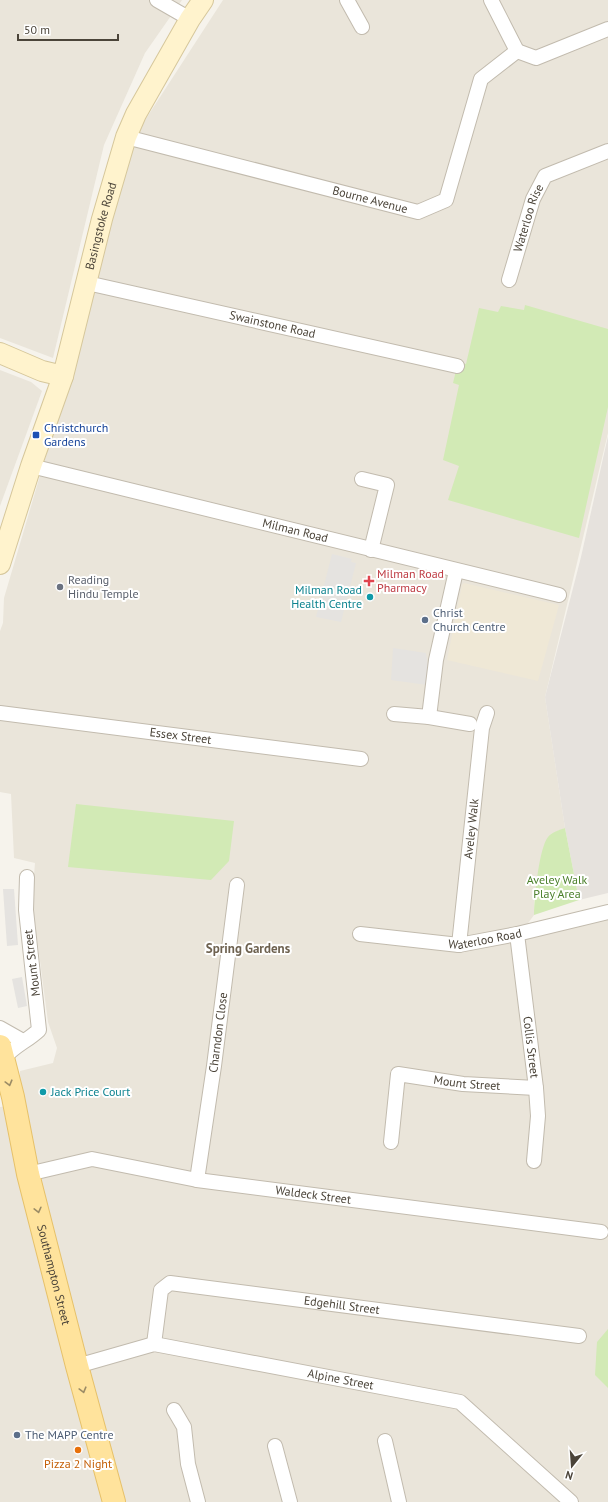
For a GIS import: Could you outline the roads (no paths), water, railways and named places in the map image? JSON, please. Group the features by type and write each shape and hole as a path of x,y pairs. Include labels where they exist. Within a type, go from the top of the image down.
{"main road":[{"name":"Basingstoke Road","path":"1,557 63,376 102,219 126,138 136,114 190,19 203,0"},
{"path":"0,353 42,371 63,376"},
{"name":"Southampton Street","path":"1,1052 13,1097 28,1174 77,1366 114,1502"}],"street":[{"path":"158,0 190,19"},
{"path":"347,0 362,27"},
{"path":"491,0 517,51 536,58 608,29"},
{"name":"Bourne Avenue","path":"126,138 418,212 446,200 481,79 517,51"},
{"name":"Waterloo Rise","path":"509,280 533,199 545,176 608,151"},
{"name":"Swainstone Road","path":"87,283 458,366"},
{"name":"Milman Road","path":"31,466 559,595"},
{"path":"362,479 387,485 371,550"},
{"path":"429,717 436,660 456,571"},
{"name":"Aveley Walk","path":"459,945 482,728 487,712"},
{"name":"Essex Street","path":"0,713 361,759"},
{"path":"394,714 429,717 470,724"},
{"name":"Mount Street","path":"1,1052 13,1048 39,1030 26,910 27,877"},
{"name":"Charndon Close","path":"197,1180 214,1066 236,885"},
{"name":"Waterloo Road","path":"360,934 459,945 518,934 608,912"},
{"name":"Collis Street","path":"518,934 538,1116 534,1161"},
{"path":"0,1028 23,1041"},
{"name":"Mount Street","path":"391,1142 399,1068 463,1084 536,1088"},
{"name":"Waldeck Street","path":"28,1174 92,1159 197,1180 601,1232"},
{"name":"Edgehill Street","path":"154,1344 161,1290 170,1283 579,1336"},
{"name":"Alpine Street","path":"77,1366 154,1344 460,1402 571,1502"},
{"path":"174,1410 184,1427 188,1464 198,1502"},
{"path":"385,1441 399,1502"},
{"path":"275,1446 290,1502"}],"place":[{"name":"Christchurch Gardens","path":"36,435"},
{"name":"Milman Road Pharmacy","path":"369,581"},
{"name":"Reading Hindu Temple","path":"60,587"},
{"name":"Milman Road Health Centre","path":"370,597"},
{"name":"Christ Church Centre","path":"425,620"},
{"name":"Jack Price Court","path":"43,1092"},
{"name":"The MAPP Centre","path":"17,1435"},
{"name":"Pizza 2 Night","path":"78,1450"}],"district":[{"name":"Spring Gardens","path":"248,948"}],"park label":[{"name":"Aveley Walk Play Area","path":"557,887"}]}
